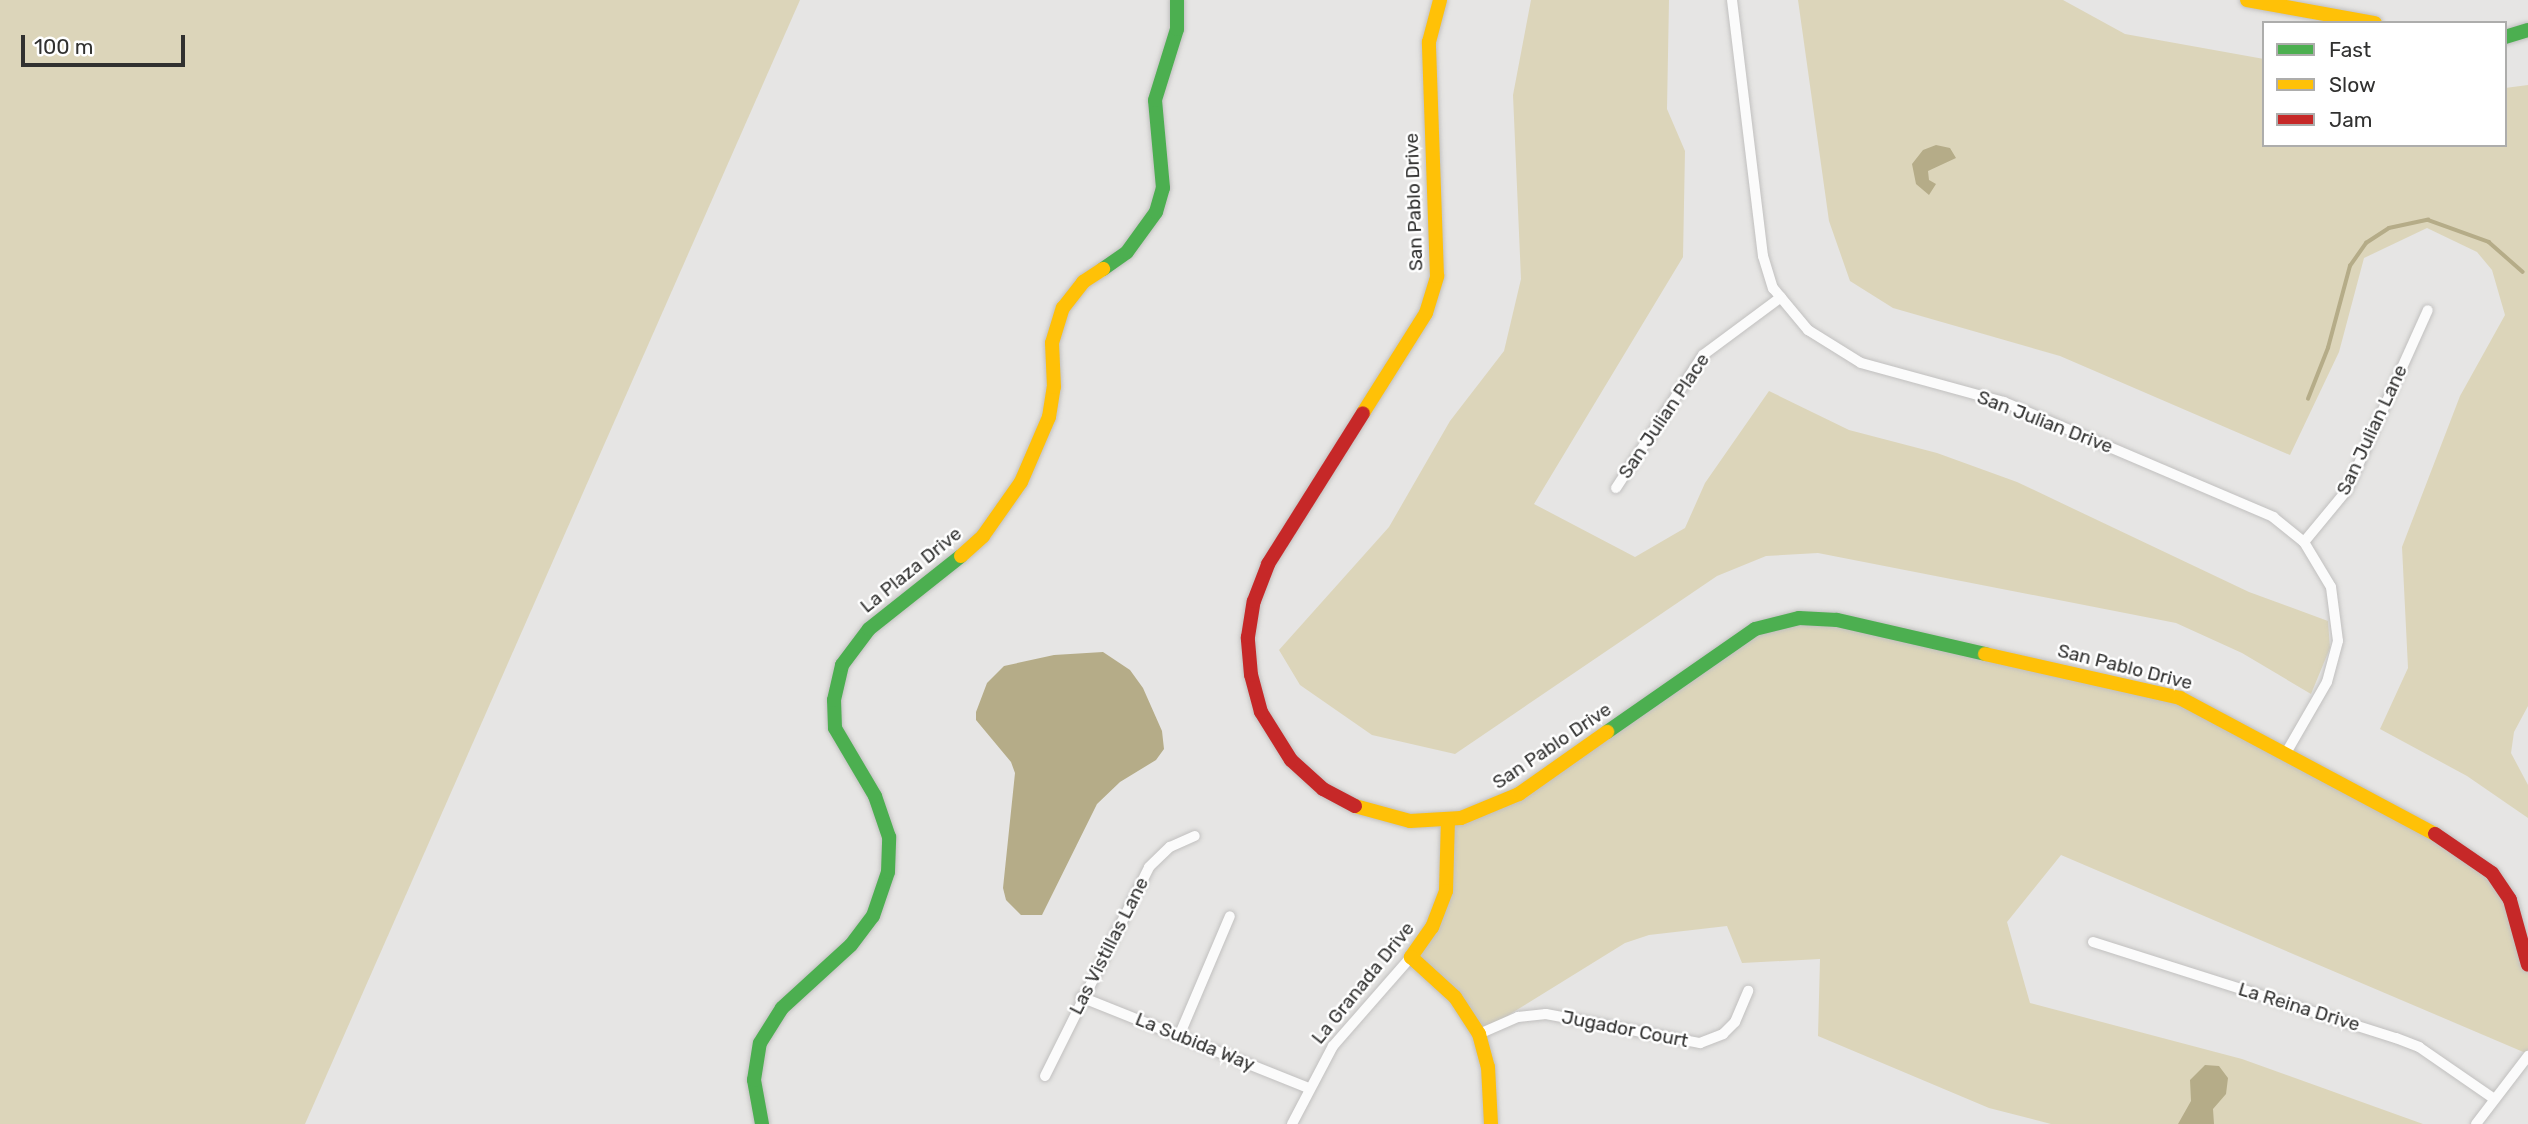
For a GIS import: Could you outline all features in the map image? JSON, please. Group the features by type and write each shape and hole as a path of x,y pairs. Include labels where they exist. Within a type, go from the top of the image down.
{"street":[{"name":"La Plaza Drive","path":"762,1124 754,1080 765,1034 782,1008 851,945 873,916 888,872 889,838 875,796 845,751 835,728 834,700 842,665 869,629 939,578 983,536 1021,482 1049,417 1054,387 1052,343 1063,308 1083,282 1127,252 1156,212 1163,188 1155,100 1177,29 1177,0"},
{"name":"San Pablo Drive","path":"1440,0 1429,42 1428,69 1437,276 1426,313 1268,564 1254,601 1248,637 1251,675 1261,712 1279,745 1315,782 1365,811 1410,821 1448,819 1496,806 1519,794 1755,629 1799,618 1837,620 2180,698 2460,848 2491,873 2510,900 2528,965"},
{"name":"San Julian Drive","path":"1732,0 1763,256 1781,297 1820,340 1861,363 2004,402 2273,517 2304,542 2332,587 2338,641 2327,682 2286,753"},
{"path":"2246,0 2365,21"},
{"path":"2507,36 2528,30"},
{"name":"San Julian Place","path":"1616,488 1703,355 1781,297"},
{"name":"San Julian Lane","path":"2304,542 2347,490 2428,310"},
{"name":"La Granada Drive","path":"1292,1124 1308,1088 1333,1046 1411,957 1432,927 1446,891 1448,819"},
{"name":"Las Vistillas Lane","path":"1045,1076 1081,997 1149,867 1170,847 1195,836"},
{"path":"1179,1036 1230,916"},
{"name":"La Reina Drive","path":"2093,942 2396,1038 2419,1047 2493,1098"},
{"path":"1411,957 1455,997 1479,1034 1488,1067 1491,1124"},
{"name":"Jugador Court","path":"1479,1034 1518,1017 1546,1014 1700,1043 1723,1034 1735,1021 1748,991"},
{"name":"La Subida Way","path":"1081,997 1308,1088"},
{"path":"2476,1124 2493,1098 2528,1056"}],"shaded area":[{"path":"0,0 800,0 305,1124 0,1124"},
{"path":"1531,0 1669,0 1667,109 1685,151 1683,257 1534,504 1635,557 1685,528 1705,483 1769,391 1849,430 1937,453 2017,482 2249,592 2328,621 2330,648 2311,694 2242,653 2176,623 1818,553 1766,556 1717,576 1455,754 1372,735 1300,685 1279,650 1389,527 1450,421 1504,351 1521,279 1513,95"},
{"path":"1798,0 2063,0 2125,34 2262,59 2262,147 2507,147 2507,88 2528,85 2528,706 2514,732 2511,753 2528,785 2528,818 2467,776 2380,729 2408,668 2402,547 2460,396 2505,315 2492,270 2477,252 2427,228 2364,258 2339,352 2290,455 2060,356 1893,308 1850,281 1829,221"},
{"path":"1936,145 1950,148 1956,158 1928,171 1929,180 1936,184 1929,195 1916,184 1912,164 1923,150"},
{"path":"1809,618 2173,696 2464,851 2503,889 2528,967 2528,1054 2061,855 2007,922 2030,1003 2242,1059 2423,1124 2051,1124 1989,1108 1818,1036 1820,959 1742,963 1727,926 1649,935 1625,943 1478,1034 1411,957 1436,918 1447,819 1495,806 1737,640"},
{"path":"1103,652 1130,670 1143,688 1162,731 1164,749 1156,760 1120,782 1097,804 1042,915 1021,915 1006,900 1003,888 1015,773 1011,762 976,720 976,712 987,683 1004,666 1054,655"},
{"path":"2205,1065 2219,1066 2228,1078 2226,1094 2213,1109 2214,1124 2178,1124 2191,1101 2190,1080"}],"waterway":[{"path":"2308,399 2328,348 2350,266 2366,243 2389,228 2428,220 2489,242 2523,272"}],"traffic: fast":[{"path":"1103,269 1127,252 1156,212 1163,188 1155,100 1177,29 1177,0"},
{"path":"2507,36 2528,30"},
{"path":"762,1124 754,1080 760,1043 782,1008 851,945 873,916 888,872 889,837 875,796 835,728 834,700 842,665 869,629 961,556"},
{"path":"1607,732 1755,629 1799,618 1837,620 1985,654"}],"traffic: slow":[{"path":"1363,413 1426,313 1437,276 1429,42 1440,0"},
{"path":"2247,0 2364,21"},
{"path":"961,556 983,536 1021,482 1049,417 1054,387 1052,343 1063,308 1083,282 1103,269"},
{"path":"1985,654 2180,698 2435,834"},
{"path":"1355,806 1410,821 1461,818 1519,794 1607,732"},
{"path":"1448,819 1446,891 1432,927 1411,957 1455,997 1479,1034 1488,1067 1491,1124"}],"traffic: jam":[{"path":"1355,806 1323,789 1291,760 1261,712 1251,675 1248,637 1254,601 1268,564 1363,413"},
{"path":"2435,834 2492,873 2510,900 2528,965"}]}
